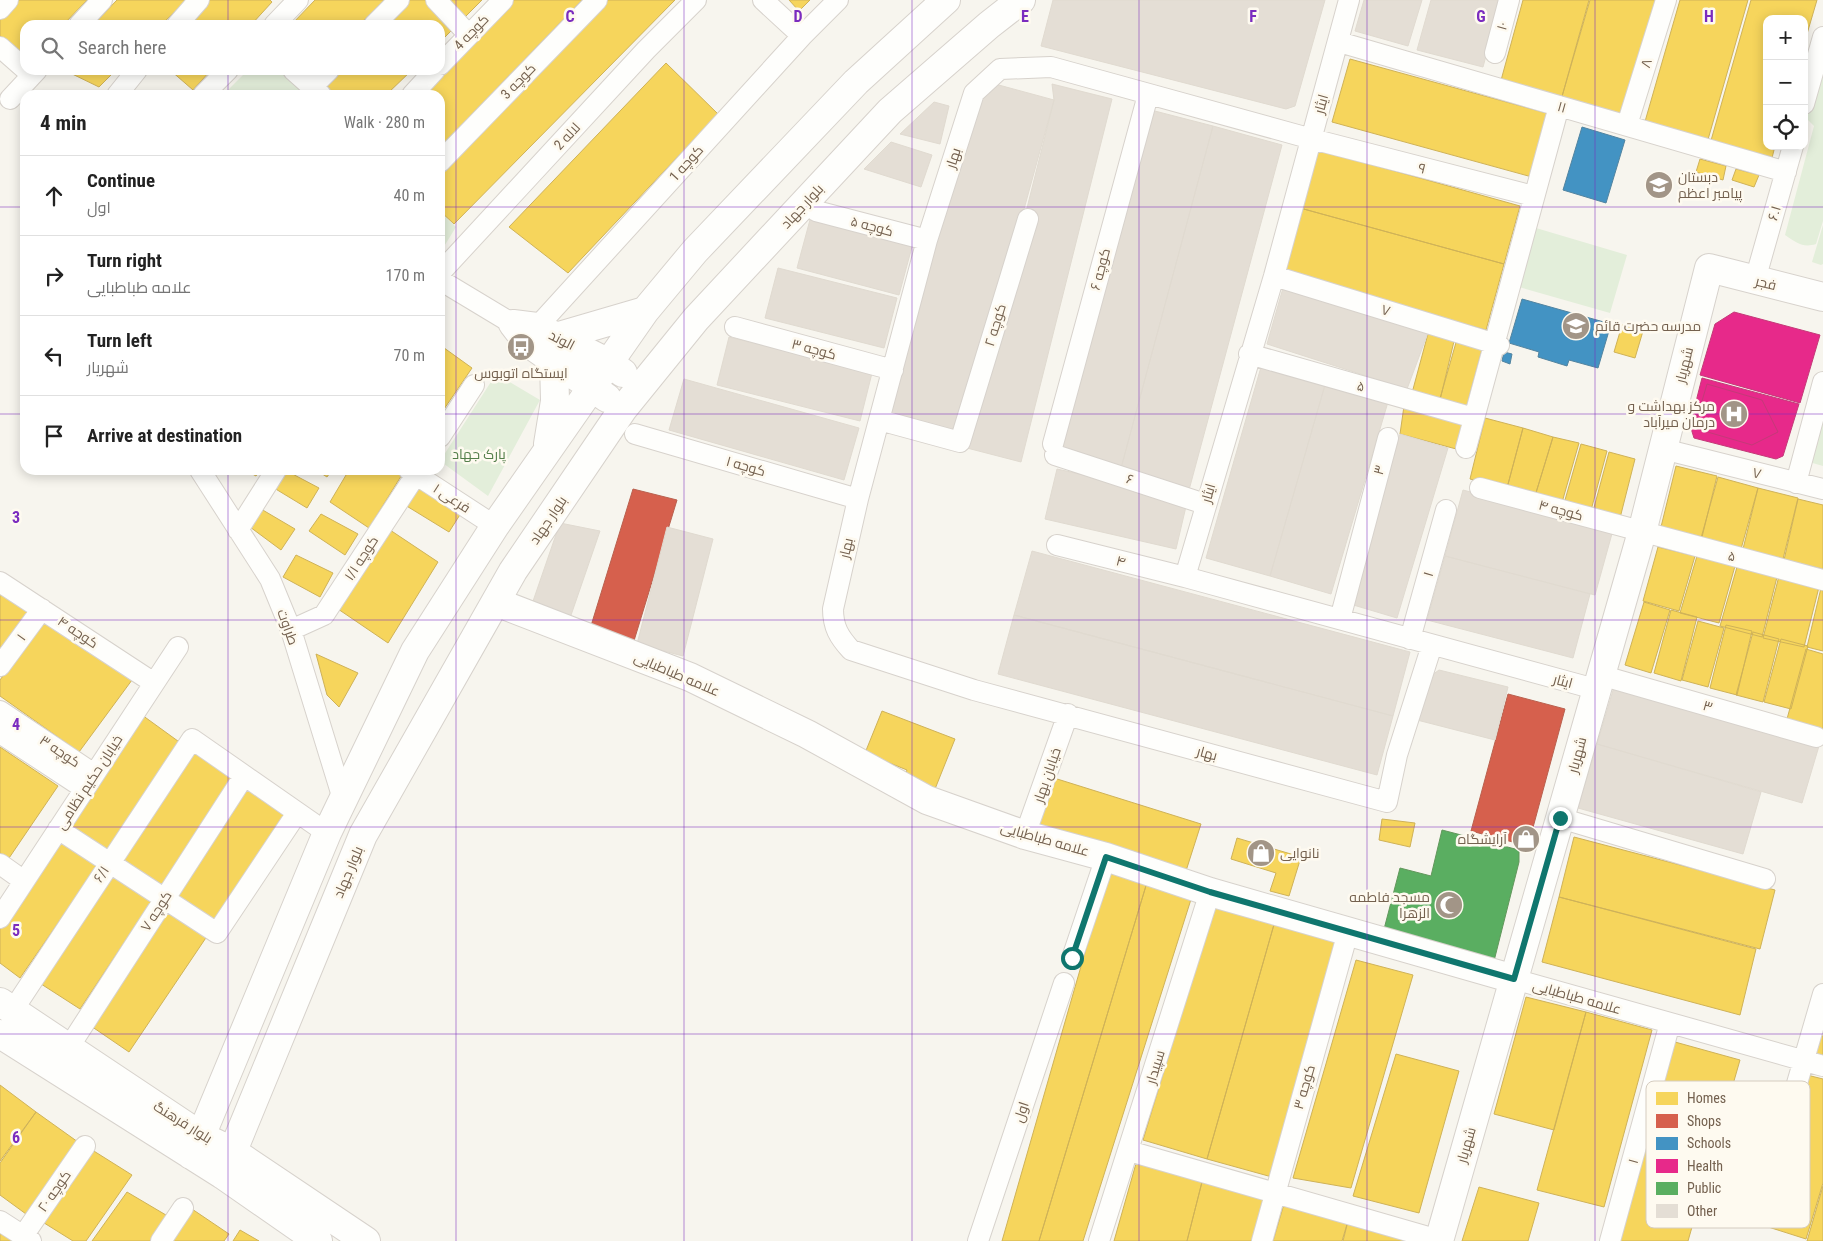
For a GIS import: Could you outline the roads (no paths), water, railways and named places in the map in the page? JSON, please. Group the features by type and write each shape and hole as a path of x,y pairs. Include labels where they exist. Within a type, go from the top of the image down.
{"main road":[{"path":"196,1146 326,833 415,651 495,526 644,311 695,250 856,82 946,0"},
{"name":"بلوار جهاد","path":"227,1162 363,835 513,571 623,409 696,319 890,111 989,25 1021,0"},
{"name":"فجر","path":"1709,268 1823,297"},
{"name":"شهریار","path":"1439,1240 1642,532 1709,268"},
{"path":"546,453 555,401 540,337 644,311"},
{"name":"الوند","path":"540,337 609,363 641,385"},
{"name":"الوند","path":"540,337 592,387 623,409"},
{"name":"علامه طباطبایی","path":"496,602 690,677 806,734 927,800 1026,835 1106,857 1210,892 1514,979"},
{"name":"بلوار فرهنگ","path":"6,1006 69,1047 196,1146"},
{"name":"بلوار فرهنگ","path":"0,1034 366,1241"},
{"name":"بلوار فرهنگ","path":"227,1162 318,1241"}],"street":[{"path":"0,9 8,0"},
{"path":"84,20 102,0"},
{"path":"181,20 199,0"},
{"path":"379,20 399,0"},
{"path":"436,0 468,34"},
{"name":"کوچه 4","path":"445,59 503,0"},
{"name":"کوچه 3","path":"445,157 597,0"},
{"name":"لاله 2","path":"445,268 646,50 696,0"},
{"path":"763,0 802,36"},
{"name":"کوچه 1","path":"540,337 802,36 838,0"},
{"name":"ایثار","path":"1349,0 1274,276 1249,354 1185,577 1432,645 1598,682"},
{"name":"۱۰","path":"1494,52 1509,0"},
{"name":"۸","path":"1627,126 1666,0"},
{"path":"277,20 289,3"},
{"path":"1808,90 1823,36"},
{"name":"۱۱","path":"1338,42 1786,172"},
{"path":"0,47 20,63"},
{"name":"بهار","path":"1312,139 1051,67 1000,69 974,93 927,240 858,499 832,609 833,624 842,641 851,650 974,690 1387,802 1397,755 1432,645"},
{"path":"12,100 28,75"},
{"path":"120,90 133,75"},
{"path":"208,90 223,75"},
{"path":"298,75 315,90"},
{"path":"317,90 326,75"},
{"path":"417,90 430,75"},
{"name":"کوچه ۶","path":"1054,450 1148,95"},
{"path":"1466,448 1497,344 1533,196 1559,106"},
{"name":"۹","path":"1312,139 1533,196"},
{"name":"۶.۱","path":"1755,280 1791,150"},
{"name":"کوچه ۵","path":"816,211 927,240"},
{"name":"کوچه ۲","path":"881,414 883,421 960,442 1028,219"},
{"name":"۷","path":"1274,276 1497,344"},
{"name":"الوند","path":"445,283 540,337"},
{"name":"کوچه ۳","path":"736,327 893,370"},
{"name":"۵","path":"1249,354 1474,418"},
{"path":"1796,483 1823,382"},
{"path":"445,429 474,385"},
{"name":"کوچه ۱","path":"634,434 858,499"},
{"name":"۳","path":"1340,619 1388,438"},
{"name":"۷","path":"1663,449 1823,489"},
{"name":"۶","path":"1054,450 1205,504"},
{"name":"طراوت","path":"203,475 270,579 290,630 343,800"},
{"path":"238,530 273,475"},
{"name":"کوچه ۱/۱","path":"290,630 324,615 412,475"},
{"name":"فرعی ۱","path":"420,475 495,526"},
{"name":"کوچه ۴","path":"1480,488 1642,532"},
{"name":"۱","path":"1410,639 1446,510"},
{"name":"۵","path":"1642,532 1823,580"},
{"name":"۴","path":"1057,545 1185,577"},
{"name":"کوچه ۴","path":"0,582 154,683"},
{"name":"۱","path":"0,666 42,609"},
{"name":"خیابان حکیم نظامی","path":"0,918 178,647"},
{"name":"۳","path":"1598,682 1816,737"},
{"name":"کوچه ۳","path":"0,711 90,781"},
{"name":"خیابان بهار","path":"1026,835 1068,714"},
{"name":"کوچه ۳","path":"0,733 90,781"},
{"name":"۶/۱","path":"6,1006 109,862 192,739 244,776"},
{"path":"244,776 326,833"},
{"name":"کوچه ۷","path":"69,1047 244,776"},
{"path":"58,829 217,933 297,814"},
{"path":"1560,818 1764,879"},
{"path":"1072,958 1106,857"},
{"path":"0,864 24,881"},
{"name":"سپیدار","path":"1099,1241 1210,892"},
{"name":"کوچه ۳","path":"1262,1241 1348,932"},
{"name":"علامه طباطبایی","path":"1514,979 1823,1066"},
{"name":"اول","path":"978,1241 1064,983"},
{"path":"1797,1081 1823,994"},
{"name":"۱","path":"1654,1081 1670,1023"},
{"name":"۱","path":"1610,1241 1646,1110"},
{"name":"کوچه ۲۰","path":"27,1239 85,1146"},
{"path":"1129,1151 1439,1240"},
{"path":"161,1241 183,1208"},
{"path":"0,1221 27,1239"}],"place":[{"name":"دبستان پیامبر اعظم","path":"1659,185"},
{"name":"مدرسه حضرت قائم","path":"1576,326"},
{"name":"ایستگاه اتوبوس","path":"521,347"},
{"name":"مرکز بهداشت و درمان میرآباد","path":"1734,414"},
{"name":"آرایشگاه","path":"1526,839"},
{"name":"نانوایی","path":"1261,853"},
{"name":"مسجد فاطمه الزهرا","path":"1449,905"}],"park label":[{"name":"پارک جهاد","path":"479,454"}]}
